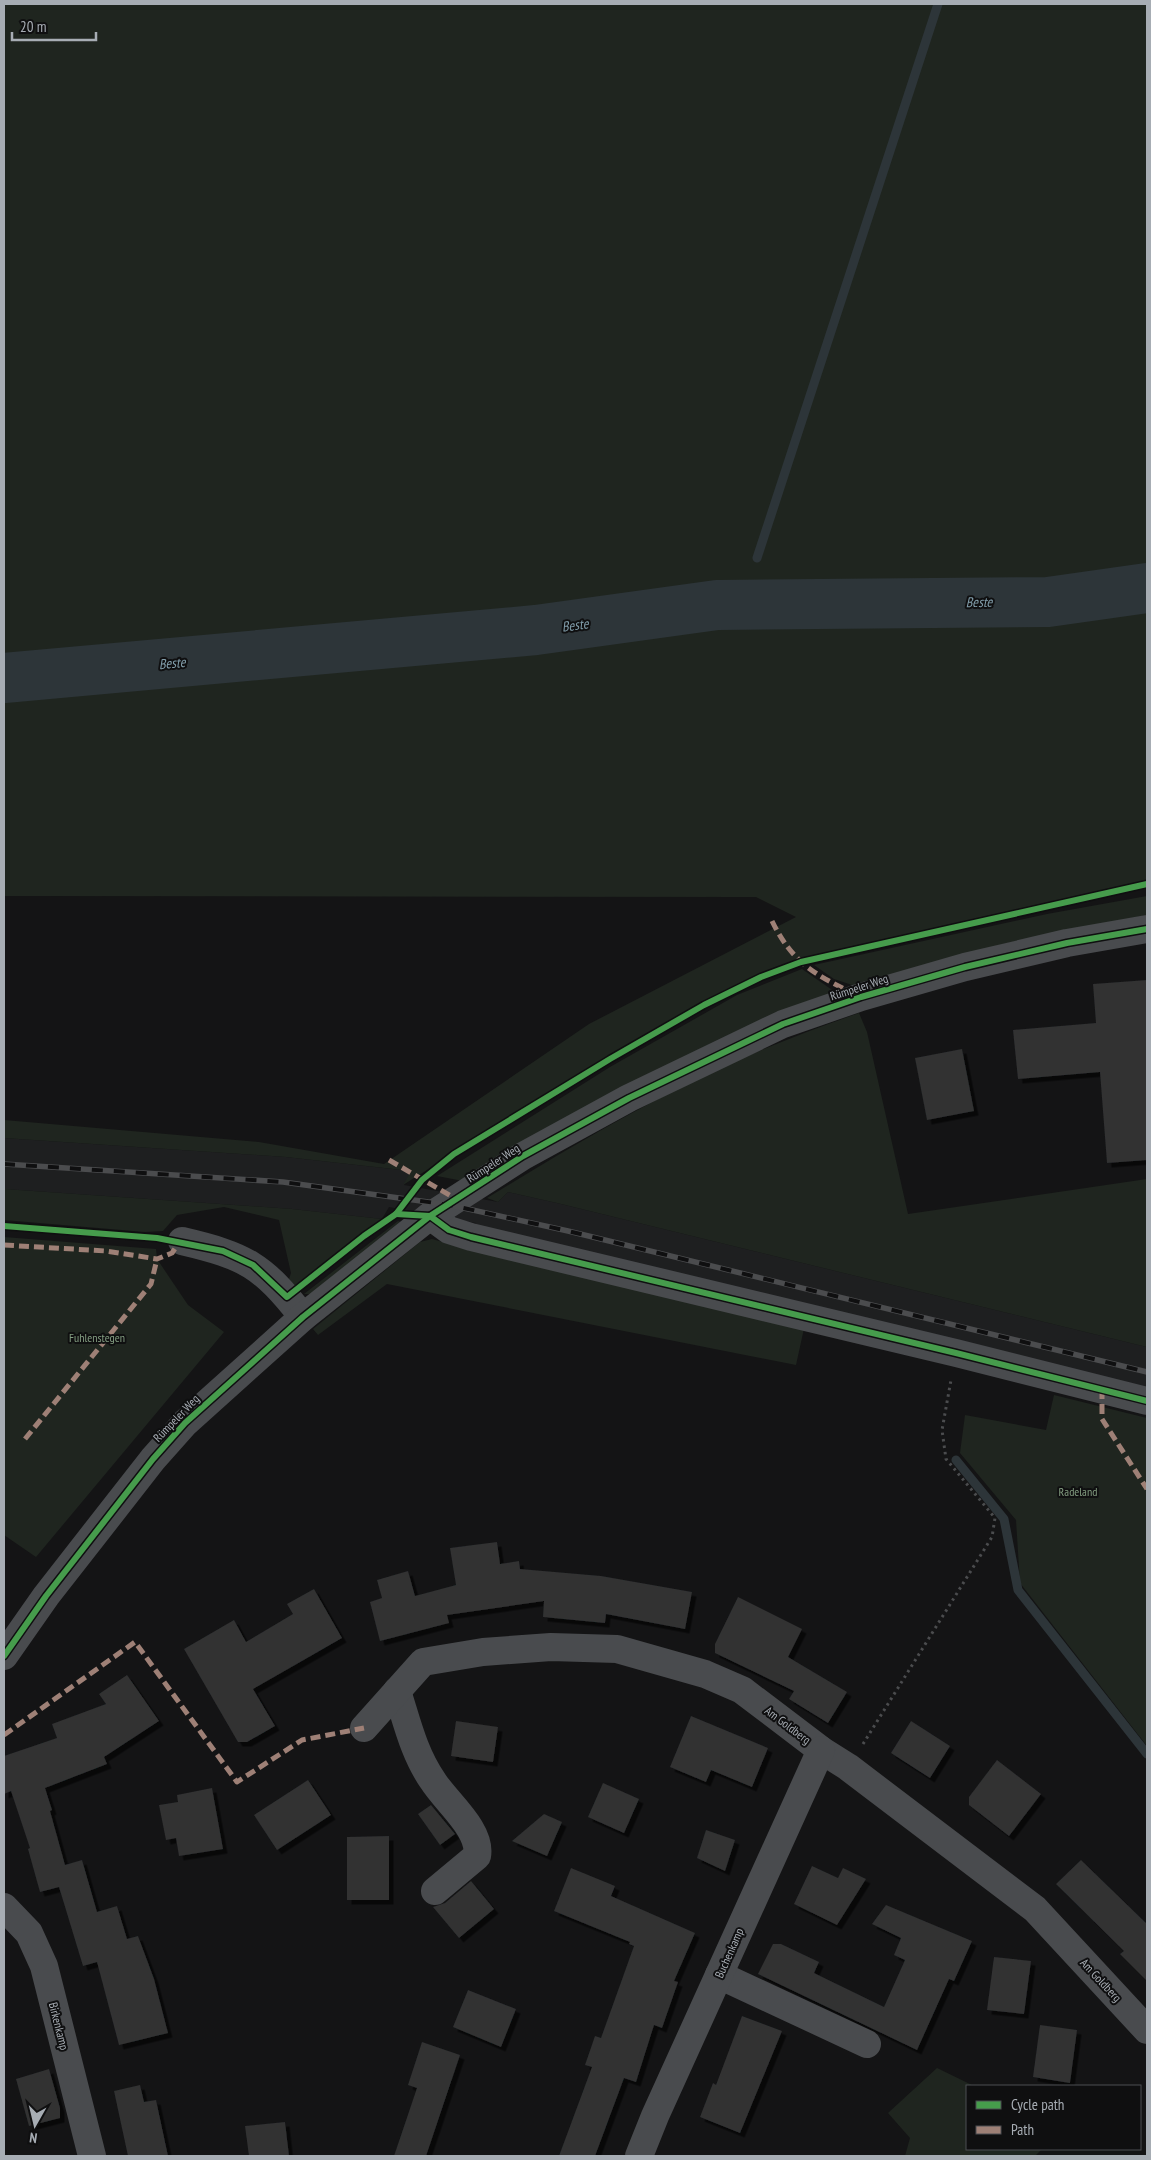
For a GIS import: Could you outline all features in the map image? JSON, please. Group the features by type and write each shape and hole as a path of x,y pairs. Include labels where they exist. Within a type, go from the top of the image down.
{"street":[{"name":"Rümpeler Weg","path":"4,1656 46,1596 153,1459 185,1423 304,1317 430,1216 523,1156 629,1098 782,1024 860,997 965,967 1067,943 1147,928"},
{"path":"430,1216 449,1230 471,1237 956,1353 1147,1401"},
{"path":"182,1241 223,1251 254,1265 277,1285 304,1317"},
{"name":"Am Goldberg","path":"364,1728 423,1662 483,1652 551,1647 617,1649 705,1674 742,1690 821,1750 848,1767 1035,1909 1147,2030"},
{"path":"397,1691 414,1747 432,1781 474,1835 479,1846 477,1856 435,1891"},
{"name":"Buchenkamp","path":"639,2156 655,2116 821,1750"},
{"name":"Birkenkamp","path":"4,1907 29,1933 44,1966 92,2156"},
{"path":"719,1975 867,2044"}],"path":[{"path":"848,1767 992,1538 994,1518 946,1459 942,1430 956,1353"}],"shaded area":[{"path":"4,1138 286,1157 411,1171 404,1185 498,1202 508,1192 557,1203 1147,1347 1147,1399 467,1232 476,1223 389,1207 382,1219 292,1209 4,1189"}],"green space":[{"path":"4,4 1147,4 1147,887 1018,909 806,957 735,986 592,1066 403,1185 411,1171 286,1157 4,1138 4,1120 259,1142 384,1164 589,1024 796,917 756,897 4,896"},
{"path":"1147,896 1147,915 1003,944 858,987 834,979 814,965 1047,914"},
{"path":"802,969 838,994 463,1181 437,1176 610,1067 737,995"},
{"path":"859,1013 867,1032 908,1214 1147,1179 1147,1347 557,1203 508,1192 498,1202 487,1198 596,1133 707,1074 744,1057"},
{"path":"4,1189 292,1209 382,1219 295,1286 289,1279 291,1273 279,1220 224,1207 177,1215 163,1231 145,1232 4,1220"},
{"path":"398,1221 405,1223 316,1294 304,1294"},
{"name":"Fuhlenstegen","path":"4,1237 156,1249 157,1259 188,1305 224,1332 36,1557 4,1535"},
{"path":"432,1239 475,1251 805,1324 796,1365 387,1284 318,1335 313,1329 420,1242"},
{"name":"Radeland","path":"1054,1395 1147,1418 1147,1746 1020,1583 1016,1520 960,1453 965,1415 1046,1430"},
{"path":"937,2068 972,2085 966,2085 966,2150 1041,2150 1035,2156 905,2156 910,2138 888,2113"}],"building":[{"path":"1147,980 1147,1160 1107,1163 1100,1072 1018,1079 1013,1030 1096,1023 1093,984"},
{"path":"962,1049 974,1111 927,1120 915,1058"},
{"path":"497,1542 500,1564 519,1561 520,1569 601,1576 692,1592 685,1629 606,1614 605,1623 543,1617 544,1601 447,1615 449,1623 380,1641 370,1602 382,1598 377,1580 408,1571 415,1596 456,1585 450,1548"},
{"path":"314,1589 342,1638 253,1689 275,1726 247,1742 238,1742 184,1649 234,1620 246,1642 293,1614 287,1604"},
{"path":"738,1597 802,1629 788,1657 847,1692 828,1723 789,1699 794,1691 715,1653 715,1644"},
{"path":"127,1675 159,1721 104,1757 107,1764 45,1788 65,1865 82,1860 97,1912 117,1906 127,1939 138,1936 154,1979 168,2033 119,2045 97,1962 83,1966 59,1887 40,1892 28,1849 30,1848 11,1791 4,1794 4,1756 57,1738 52,1724 106,1704 99,1694"},
{"path":"691,1716 768,1748 752,1787 711,1770 706,1782 670,1767"},
{"path":"456,1721 498,1727 493,1762 451,1756"},
{"path":"911,1721 950,1746 930,1778 891,1753"},
{"path":"997,1760 1041,1794 1009,1836 969,1805 969,1797"},
{"path":"308,1780 331,1815 277,1850 254,1815"},
{"path":"603,1783 639,1799 624,1833 588,1817"},
{"path":"212,1788 223,1849 179,1856 176,1838 166,1840 159,1805 178,1802 177,1795"},
{"path":"431,1805 455,1834 440,1845 418,1814"},
{"path":"544,1814 562,1822 547,1856 512,1841"},
{"path":"706,1830 735,1840 725,1871 697,1858"},
{"path":"389,1836 389,1900 347,1900 347,1837"},
{"path":"1081,1860 1147,1924 1147,1981 1120,1954 1124,1951 1056,1884"},
{"path":"812,1866 838,1878 843,1868 866,1879 837,1925 794,1904"},
{"path":"571,1868 615,1886 611,1896 695,1933 674,1981 678,1982 662,2028 654,2025 636,2082 624,2078 595,2156 559,2156 592,2067 585,2065 595,2036 601,2038 634,1946 629,1944 630,1942 554,1911"},
{"path":"471,1881 494,1909 459,1938 433,1907 445,1903"},
{"path":"886,1905 972,1941 954,1981 949,1979 917,2050 758,1974 773,1944 781,1944 819,1962 814,1973 884,2007 905,1960 894,1955 901,1938 872,1924"},
{"path":"994,1957 1031,1961 1024,2014 987,2010"},
{"path":"468,1990 516,2009 501,2047 453,2027"},
{"path":"742,2016 782,2031 740,2133 700,2117 713,2083 716,2085"},
{"path":"1040,2025 1077,2030 1070,2083 1033,2077"},
{"path":"422,2042 460,2055 426,2156 394,2156 417,2088 408,2085"},
{"path":"49,2069 60,2108 60,2118 29,2126 16,2079"},
{"path":"140,2085 144,2102 156,2100 168,2156 128,2156 114,2091"},
{"path":"285,2122 289,2156 249,2156 245,2126"}],"waterway":[{"path":"757,558 938,4"},
{"name":"Beste","path":"4,678 536,630 717,605 1048,602 1147,588"},
{"path":"956,1460 1004,1519 1018,1590 1147,1754"}],"railway":[{"path":"4,1164 283,1182 450,1205 568,1231 1147,1372"}],"marked path":[{"path":"772,921 780,936 798,959 820,976 861,997"},
{"path":"389,1160 458,1200"},
{"path":"4,1245 106,1251 157,1259 172,1253 180,1241"},
{"path":"25,1439 151,1284 157,1259"},
{"path":"1102,1389 1102,1419 1147,1489"},
{"path":"4,1735 135,1642 237,1782 302,1740 364,1728"}],"cycle path":[{"path":"4,1226 157,1238 223,1251 253,1265 287,1297 364,1236 396,1214 422,1180 454,1154 610,1059 704,1005 761,977 801,962 1147,884"},
{"path":"4,1656 46,1596 153,1459 185,1423 303,1317 430,1216 523,1156 629,1098 783,1024 861,997 965,967 1067,943 1147,929"},
{"path":"396,1214 430,1216 449,1230 471,1237 956,1353 1147,1401"}]}
